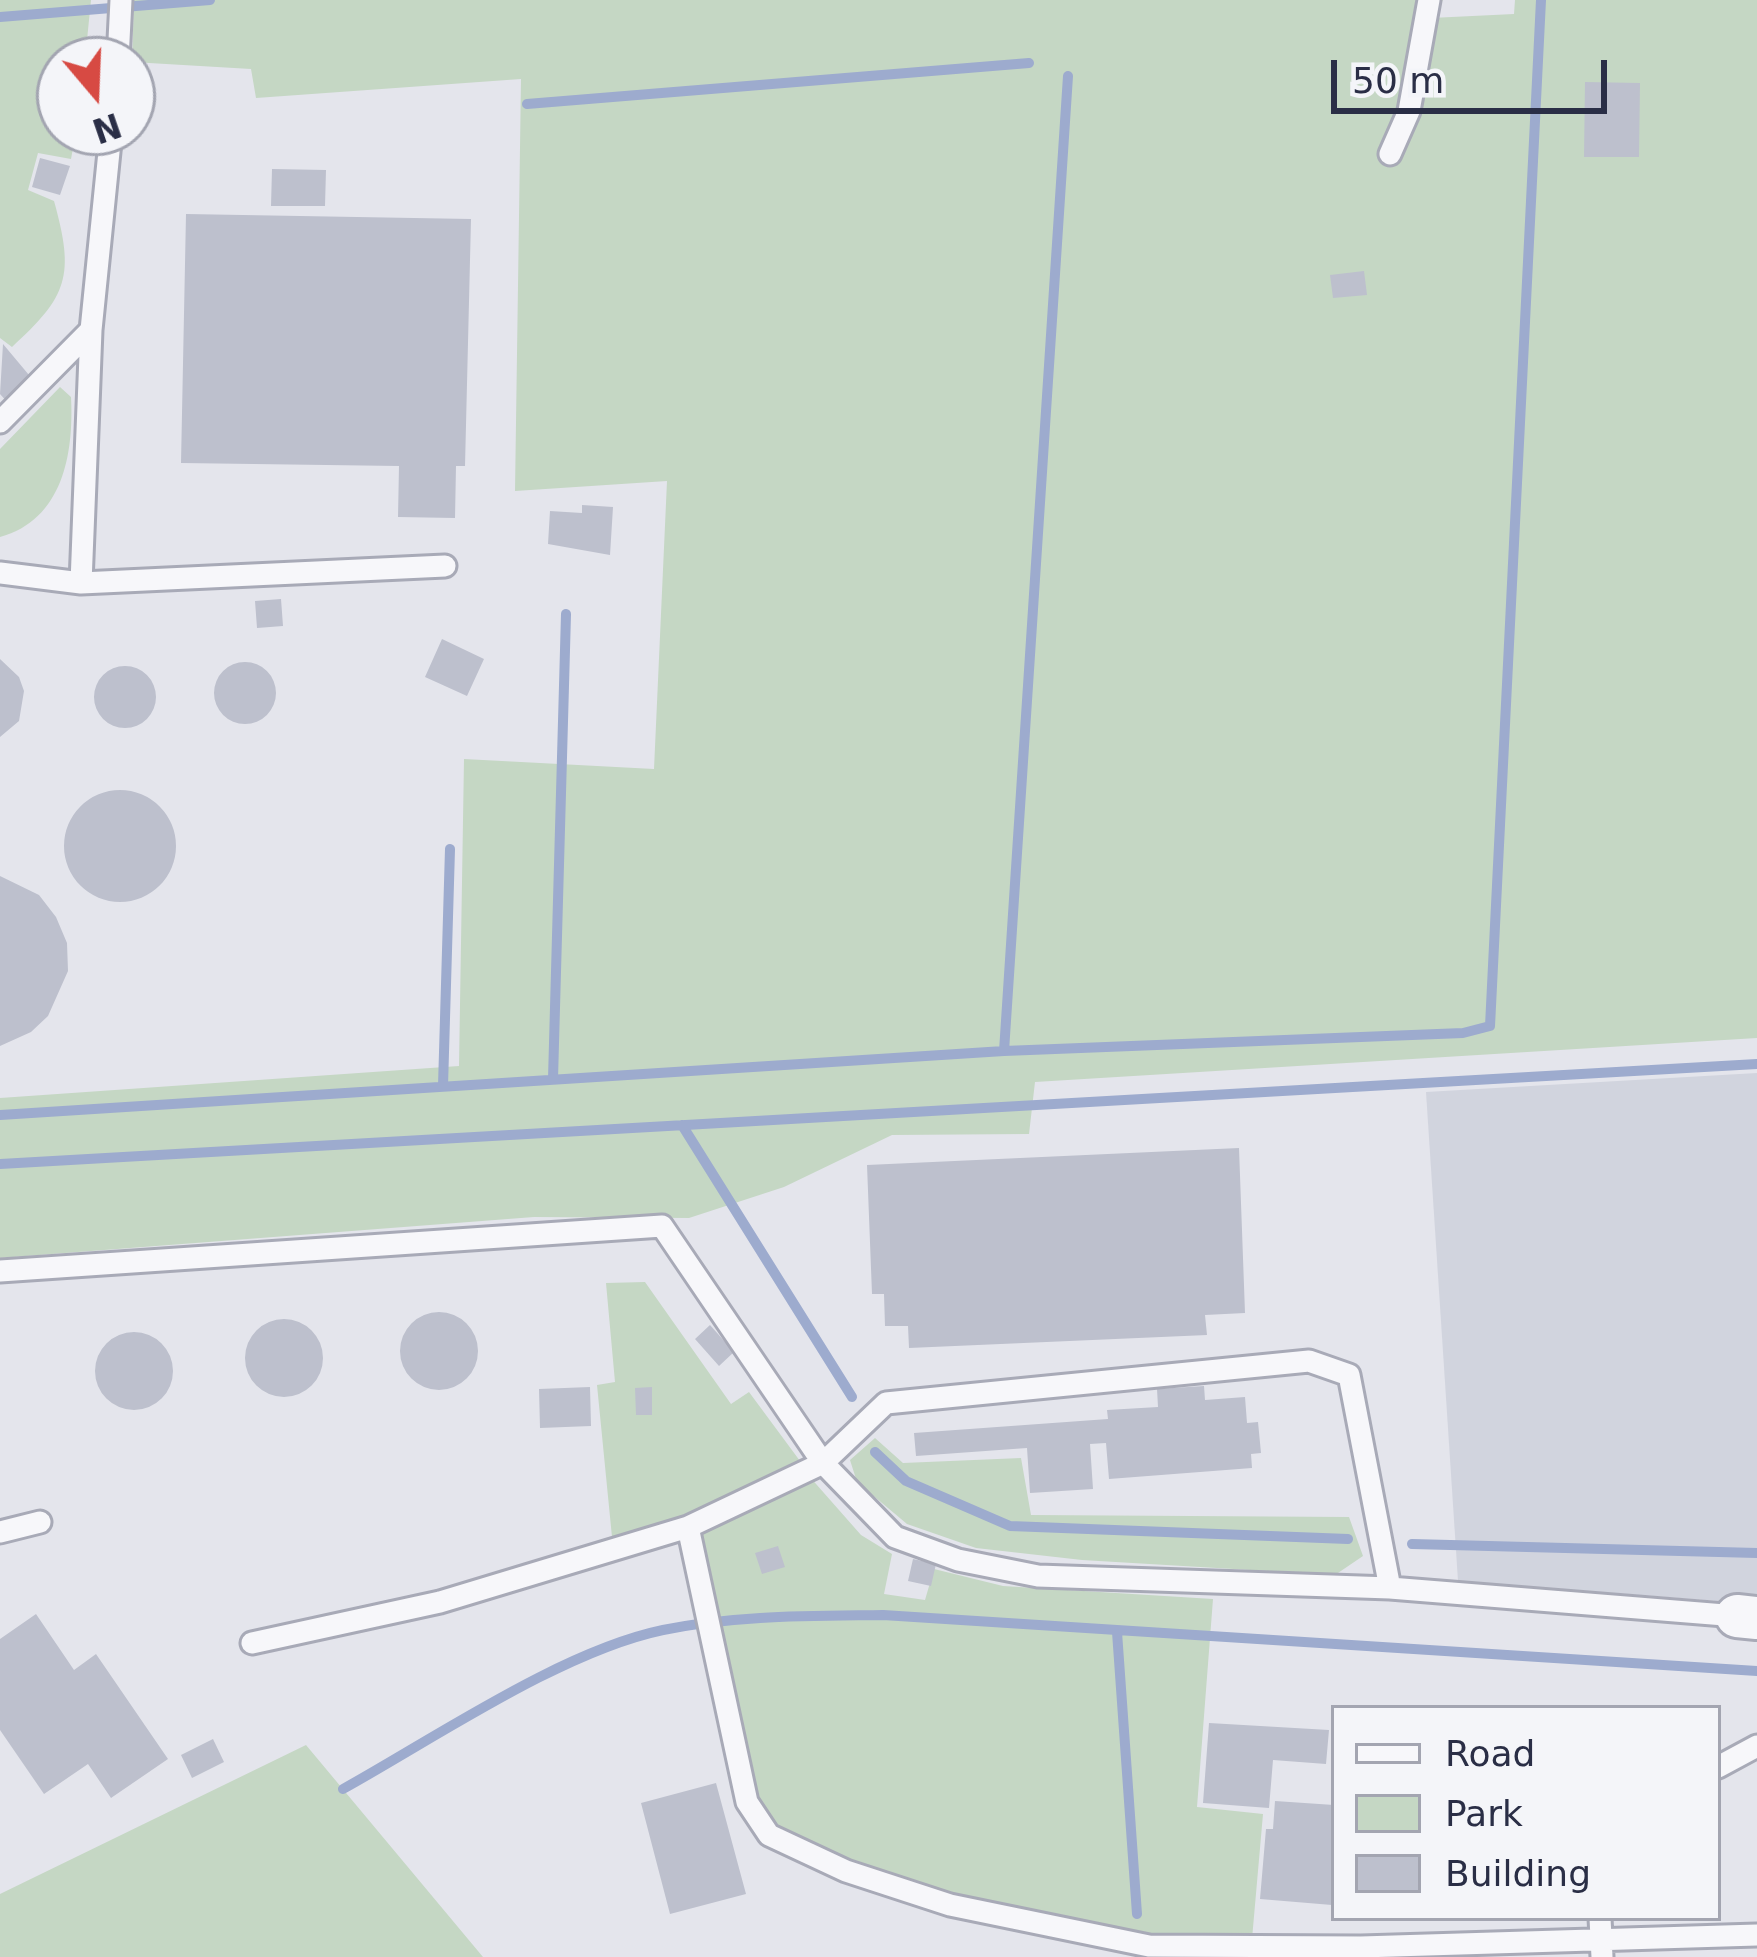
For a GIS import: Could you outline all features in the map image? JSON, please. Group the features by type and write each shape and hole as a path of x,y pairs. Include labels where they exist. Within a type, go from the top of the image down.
{"lane":[{"path":"121,0 121,36"},
{"path":"1390,154 1409,111 1429,0"},
{"path":"81,583 91,330 109,156"},
{"path":"0,422 91,330"},
{"path":"0,573 81,583 446,566"},
{"path":"0,1271 662,1226 823,1463 896,1537 958,1559 1038,1576 1390,1588 1747,1617"},
{"path":"252,1643 440,1602 688,1527 823,1463 886,1403 1309,1361 1348,1376 1390,1588"},
{"path":"0,1532 40,1522"},
{"path":"688,1527 747,1802 769,1835 846,1871 950,1905 1148,1946 1362,1952 1601,1937 1757,1935"},
{"path":"1721,1765 1757,1746"}],"shaded area":[{"path":"1757,1073 1757,1604 1458,1581 1426,1092"}],"green space":[{"path":"0,0 91,0 87,36 36,36 37,156 28,190 54,201 64,248 62,283 45,313 12,347 0,338"},
{"path":"134,0 1443,0 1431,18 1514,14 1515,0 1757,0 1757,1038 1035,1082 1029,1134 892,1135 784,1187 689,1218 534,1217 0,1258 0,1098 459,1066 464,759 654,769 667,481 515,491 521,79 256,98 251,69 156,63 156,36 133,36"},
{"path":"60,387 71,397 71,418 60,482 38,516 0,537 0,449"},
{"path":"645,1282 731,1404 749,1392 800,1461 687,1516 612,1537 597,1385 615,1382 606,1283"},
{"path":"875,1438 903,1463 1021,1458 1031,1515 1349,1517 1363,1556 1335,1575 1082,1560 976,1548 907,1524 857,1482 850,1460"},
{"path":"809,1476 861,1535 892,1554 884,1594 925,1600 934,1569 1003,1586 1213,1599 1197,1807 1263,1814 1252,1939 1146,1940 953,1899 848,1866 773,1830 752,1798 695,1530"},
{"path":"306,1745 483,1957 0,1957 0,1894"}],"building":[{"path":"1585,82 1640,83 1639,157 1584,157"},
{"path":"40,158 70,166 60,195 32,187"},
{"path":"272,169 326,170 325,206 271,206"},
{"path":"186,214 471,219 465,466 456,466 455,518 398,517 399,466 181,463"},
{"path":"1364,271 1367,295 1333,298 1330,275"},
{"path":"3,344 34,381 8,403 0,394"},
{"path":"582,505 613,507 610,555 548,544 550,511 582,513"},
{"path":"281,599 283,626 257,628 255,601"},
{"path":"442,639 484,659 467,696 425,677"},
{"path":"0,659 19,677 24,691 19,721 0,737"},
{"path":"245,662 267,671 276,693 267,715 245,724 223,715 214,693 223,671"},
{"path":"125,666 147,675 156,697 147,719 125,728 103,719 94,697 103,675"},
{"path":"120,790 141,795 159,807 171,825 176,846 171,867 159,885 141,897 120,902 99,897 81,885 69,867 64,846 69,825 81,807 99,795"},
{"path":"0,876 39,895 56,917 67,943 68,971 48,1016 31,1032 0,1046"},
{"path":"1239,1148 1245,1313 1205,1315 1207,1335 909,1348 908,1326 885,1326 884,1294 872,1294 867,1165"},
{"path":"439,1312 466,1324 478,1351 466,1378 439,1390 412,1378 400,1351 412,1324"},
{"path":"284,1319 311,1331 323,1358 311,1385 284,1397 257,1385 245,1358 257,1331"},
{"path":"710,1325 734,1352 719,1366 695,1339"},
{"path":"134,1332 161,1344 173,1371 161,1398 134,1410 107,1398 95,1371 107,1344"},
{"path":"1204,1386 1205,1400 1245,1397 1247,1423 1258,1422 1261,1453 1251,1454 1252,1468 1109,1479 1106,1443 1090,1444 1093,1489 1030,1493 1027,1448 916,1456 914,1433 1108,1419 1107,1410 1158,1407 1157,1389"},
{"path":"590,1387 591,1426 540,1428 539,1389"},
{"path":"652,1387 652,1415 636,1415 635,1388"},
{"path":"778,1546 785,1567 762,1574 755,1553"},
{"path":"913,1559 936,1564 931,1586 908,1581"},
{"path":"36,1614 74,1670 96,1654 168,1759 111,1798 88,1764 44,1794 0,1730 0,1639"},
{"path":"1209,1723 1329,1730 1326,1764 1273,1760 1269,1808 1203,1803"},
{"path":"213,1739 224,1762 192,1778 181,1755"},
{"path":"716,1783 746,1894 670,1914 641,1803"},
{"path":"1275,1801 1331,1805 1331,1905 1260,1899 1266,1829 1273,1829"}],"waterway":[{"path":"0,17 210,0"},
{"path":"1068,76 1004,1051 1463,1033 1490,1026 1541,0"},
{"path":"527,104 1029,63"},
{"path":"553,1079 566,614"},
{"path":"443,1086 450,849"},
{"path":"0,1115 1004,1051"},
{"path":"0,1164 1757,1064"},
{"path":"682,1125 852,1397"},
{"path":"875,1452 906,1481 1010,1526 1348,1539"},
{"path":"1412,1544 1757,1553"},
{"path":"343,1789 500,1698 583,1657 663,1630 745,1619 883,1615 1757,1671"},
{"path":"1117,1632 1137,1914"}]}
